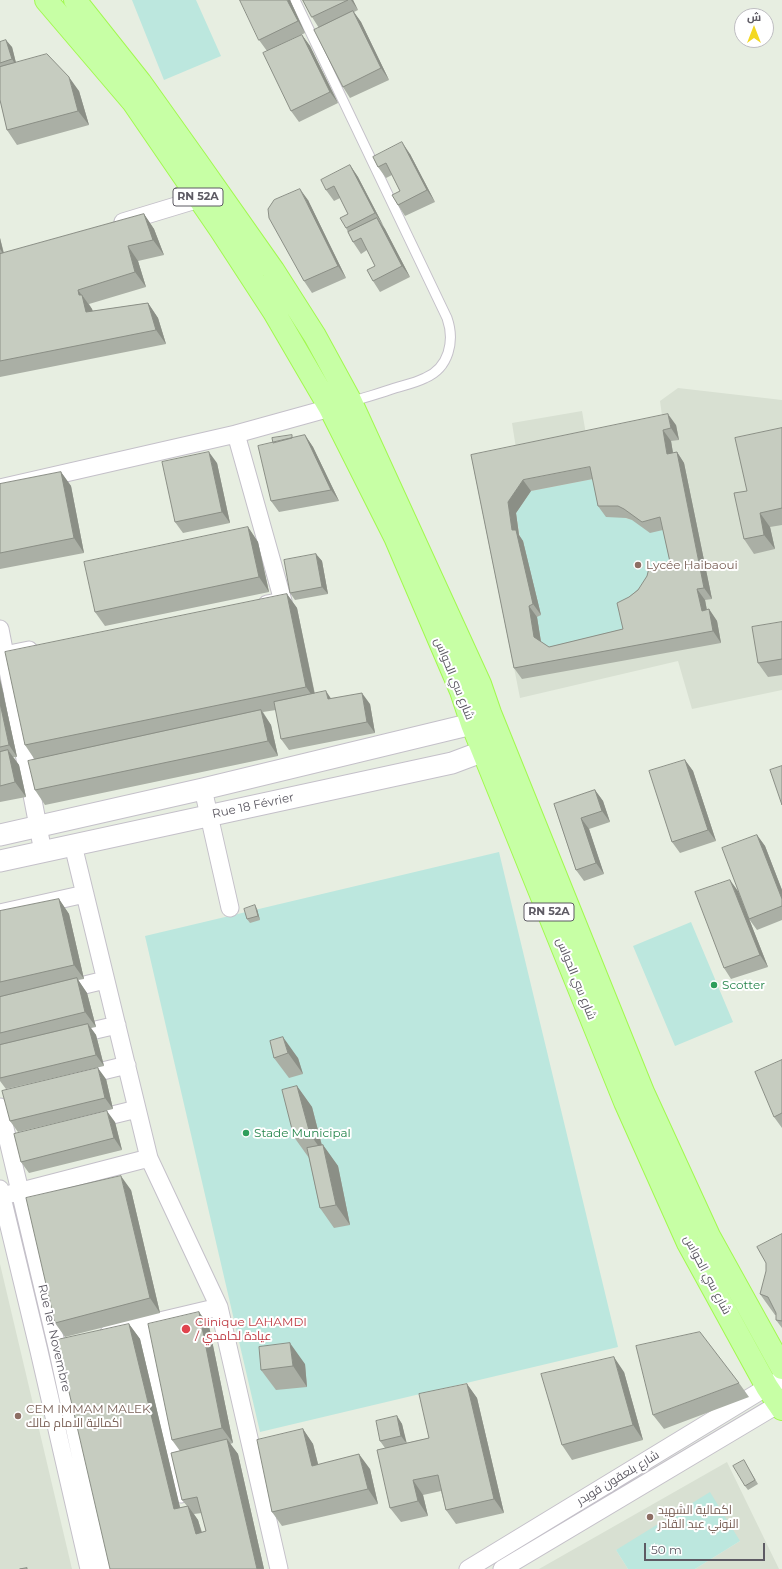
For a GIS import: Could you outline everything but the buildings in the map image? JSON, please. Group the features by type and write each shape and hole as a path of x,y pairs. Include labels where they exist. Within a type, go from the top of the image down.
{"main road":[{"name":"RN 52A","path":"46,0 133,102 274,312 330,408"},
{"name":"RN 52A","path":"74,0 140,82 264,258 315,336 351,402"},
{"path":"330,408 351,402"},
{"name":"شارع سي الحواس","path":"351,402 480,684 481,719"},
{"name":"شارع سي الحواس","path":"330,408 395,537 461,691 481,719 643,1092 710,1236 782,1368"},
{"name":"شارع سي الحواس","path":"493,747 625,1102 688,1243 778,1396"}],"street":[{"path":"107,226 199,199"},
{"path":"0,488 236,434 330,408"},
{"path":"236,434 283,601 252,607"},
{"path":"0,630 3,656 43,852"},
{"path":"3,656 44,647"},
{"path":"0,835 203,789 481,719"},
{"name":"Rue 18 Février","path":"0,862 452,763 493,747"},
{"path":"203,789 230,908"},
{"path":"74,845 149,1158 219,1307 279,1569"},
{"path":"0,913 85,894"},
{"path":"45,995 106,980"},
{"path":"51,1041 117,1025"},
{"path":"60,1081 127,1065"},
{"name":"Rue 1er Novembre","path":"2,1099 15,1139 21,1191 39,1269 64,1345 105,1569"},
{"path":"76,1124 137,1109"},
{"path":"1,1193 21,1191 149,1158"},
{"name":"Rue 1er Novembre","path":"1,1193 39,1350 89,1569"},
{"path":"21,1274 39,1269"},
{"path":"93,1337 219,1307"},
{"path":"143,1324 181,1494"},
{"path":"39,1350 64,1345"},
{"name":"شارع بلعقون قويدر","path":"468,1569 647,1460 778,1396"},
{"name":"شارع بلعقون قويدر","path":"502,1569 657,1475 778,1396"},
{"path":"647,1460 657,1475"},
{"path":"518,1539 528,1553"}],"lane":[{"path":"295,0 447,318 450,328 450,348 446,357 434,373 417,382 351,402"}],"shaded area":[{"path":"132,0 196,0 221,56 164,80"},
{"name":"Lycée Haibaoui","path":"678,388 782,400 782,690 692,709 678,661 520,698 475,469 518,461 512,423 582,411 588,446 664,430 660,401"},
{"path":"598,478 621,517 668,529 677,630 542,648 516,513 531,491"},
{"name":"Stade Municipal","path":"499,852 618,1347 260,1432 145,936"},
{"path":"691,922 733,1022 675,1046 633,946"},
{"name":"CEM IMMAM MALEK اكمالية الامام مالك","path":"0,1264 72,1569 0,1569"},
{"name":"اكمالية الشهيد النوني عبد القادر","path":"727,1462 779,1569 695,1569 740,1541 616,1550 628,1569 539,1569"},
{"path":"710,1492 740,1541 695,1569 628,1569 616,1550"}],"place":[{"name":"Lycée Haibaoui","path":"638,565"},
{"name":"Scotter","path":"714,985"},
{"name":"Stade Municipal","path":"246,1133"},
{"name":"Clinique LAHAMDI / عيادة لحامدي","path":"186,1329"},
{"name":"CEM IMMAM MALEK اكمالية الامام مالك","path":"18,1416"},
{"name":"اكمالية الشهيد النوني عبد القادر","path":"650,1517"}]}
